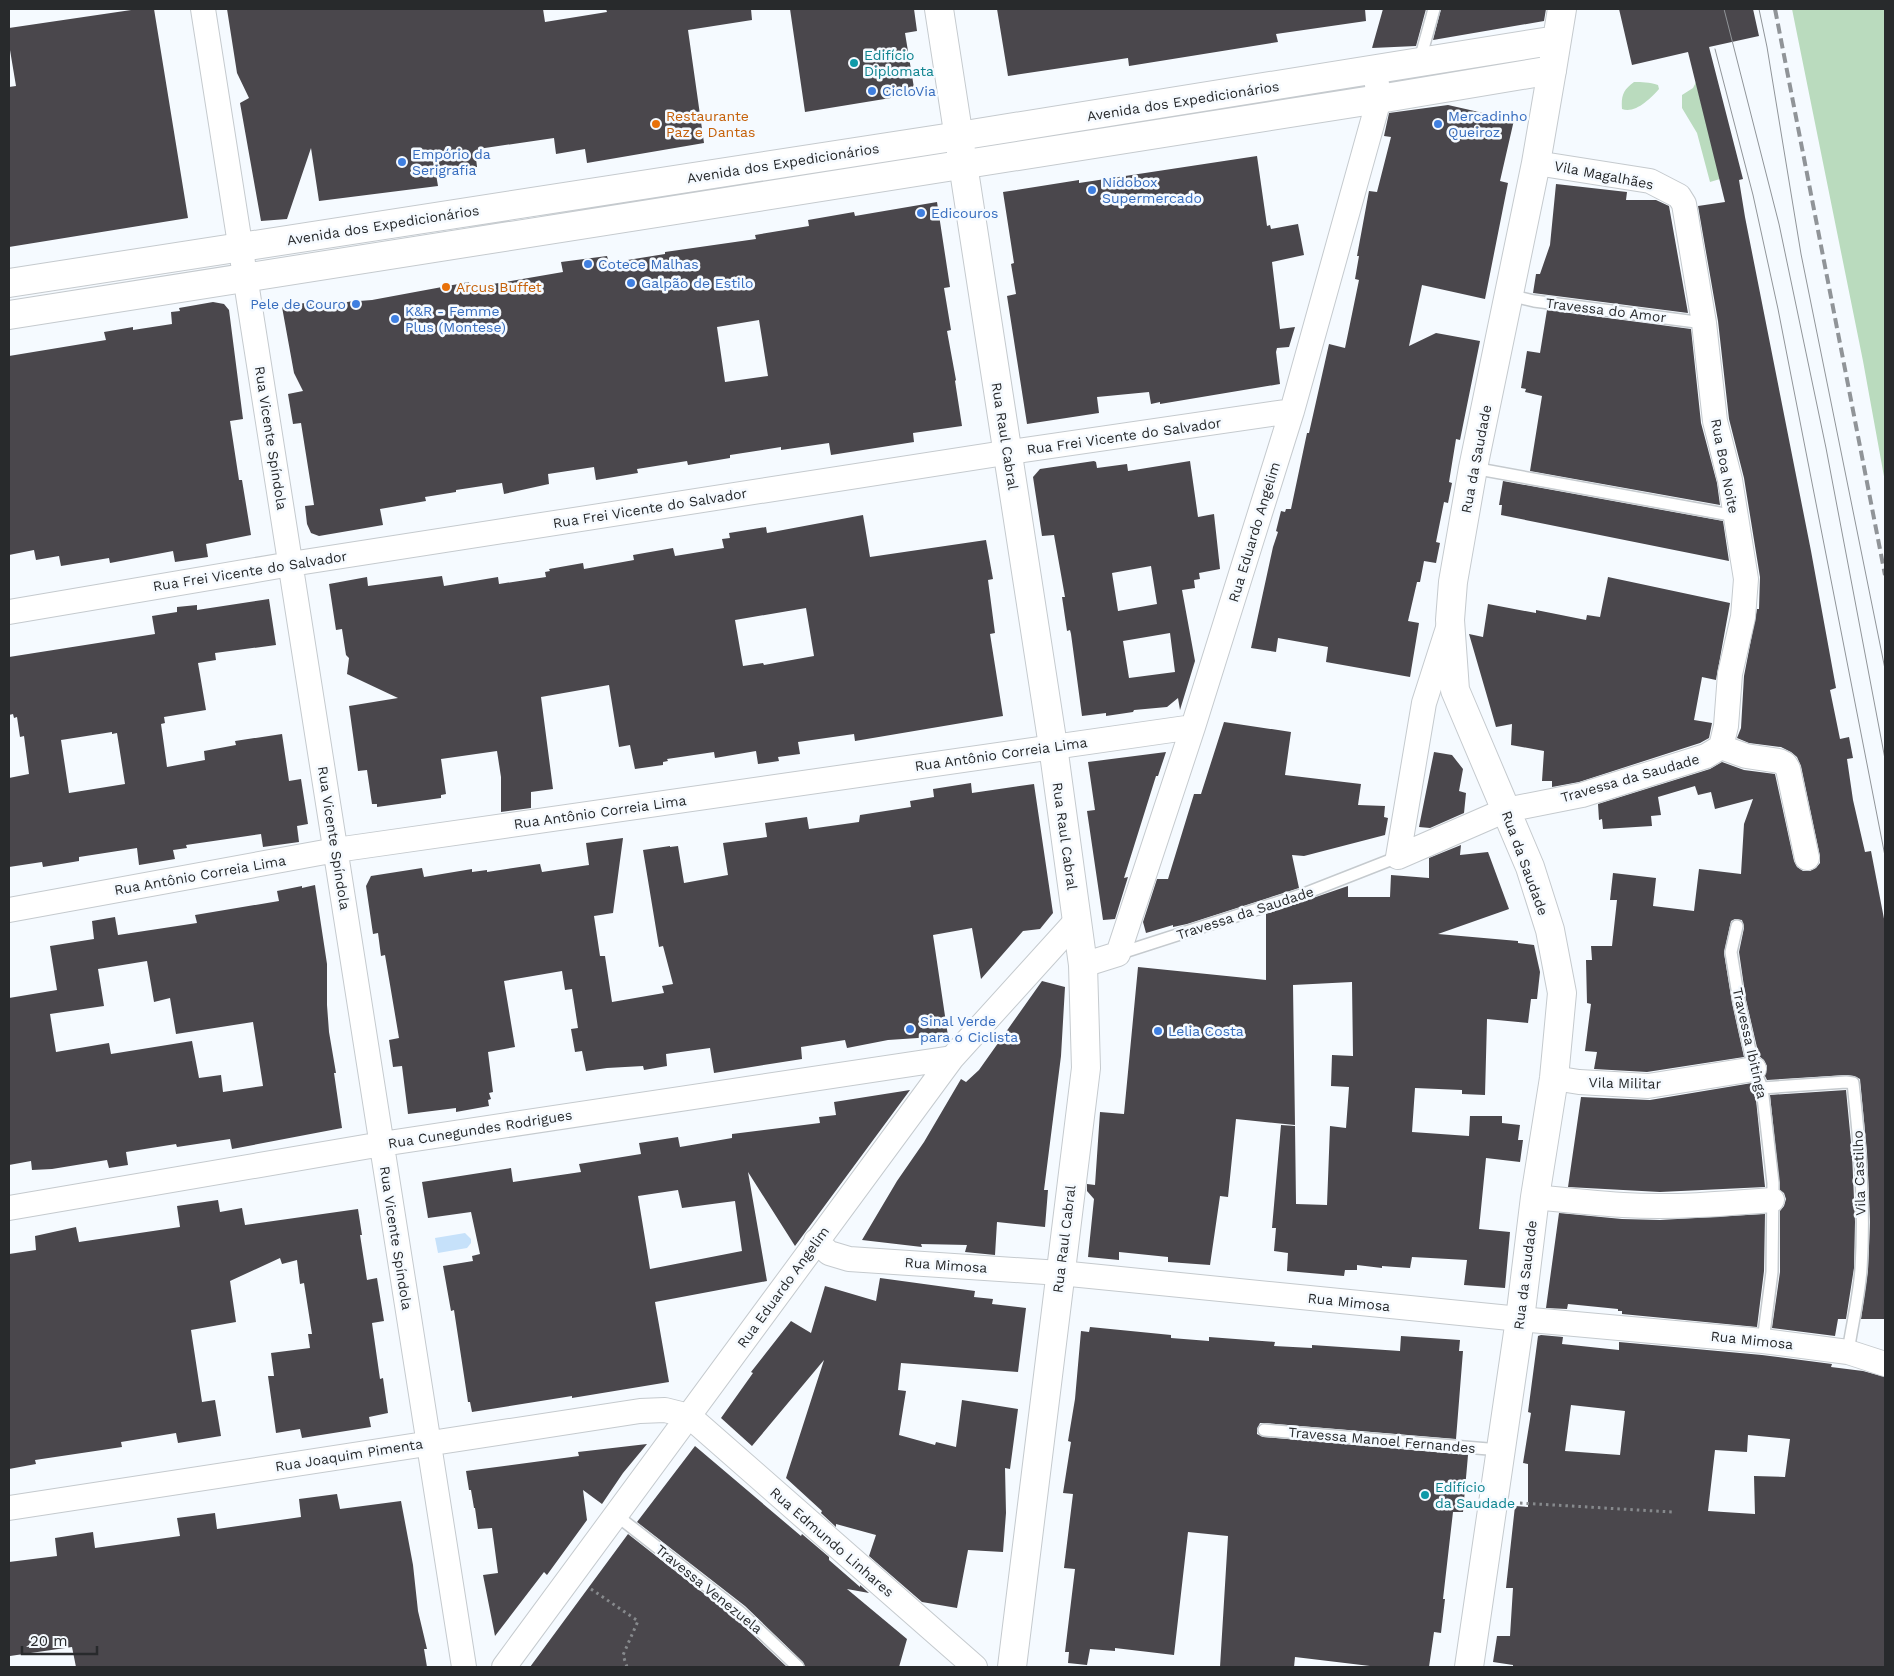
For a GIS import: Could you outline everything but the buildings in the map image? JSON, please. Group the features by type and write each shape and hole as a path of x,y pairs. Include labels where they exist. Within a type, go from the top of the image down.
{"main road":[{"name":"Rua Raul Cabral","path":"939,9 1053,746 1083,965 1086,1068 1012,1667"},
{"name":"Rua da Saudade","path":"1469,1667 1520,1319 1535,1197 1554,1078 1562,993 1550,930 1530,867 1455,690 1450,620 1453,582 1474,468 1536,163 1562,9"},
{"name":"Avenida dos Expedicionários","path":"9,283 959,136 1557,40"},
{"name":"Avenida dos Expedicionários","path":"9,315 1379,99 1552,70"}],"street":[{"name":"Rua Vicente Spíndola","path":"203,9 464,1667"},
{"name":"Rua Eduardo Angelim","path":"1118,954 1193,727 1292,411 1379,99 1375,70"},
{"name":"Vila Magalhães","path":"1536,163 1650,181 1671,191"},
{"name":"Rua Boa Noite","path":"1671,191 1679,196 1684,204 1704,323 1715,421 1730,480 1746,579 1743,617 1730,674 1726,726 1721,747"},
{"name":"Rua Frei Vicente do Salvador","path":"9,612 291,564 1292,411"},
{"path":"1398,857 1424,703 1450,620"},
{"name":"Rua Antônio Correia Lima","path":"9,910 336,850 1193,727"},
{"path":"1721,747 1746,756 1779,761 1785,764 1788,770 1807,858"},
{"name":"Travessa da Saudade","path":"1398,857 1506,810 1582,795 1706,756 1721,747"},
{"name":"Rua Eduardo Angelim","path":"504,1667 952,1058 1077,920"},
{"path":"1083,965 1118,954"},
{"name":"Rua Cunegundes Rodrigues","path":"9,1208 382,1144 952,1058"},
{"name":"Vila Militar","path":"1554,1078 1579,1082 1648,1086 1758,1078"},
{"path":"1535,1197 1624,1205 1721,1204 1772,1200"},
{"name":"Rua Mimosa","path":"816,1241 829,1253 849,1259 1060,1272 1520,1319 1764,1341 1848,1352 1885,1364"},
{"name":"Rua Joaquim Pimenta","path":"9,1508 640,1411 665,1410 689,1416"},
{"name":"Rua Edmundo Linhares","path":"689,1416 975,1667"}],"lane":[{"path":"1419,63 1434,9"},
{"name":"Travessa do Amor","path":"1509,295 1534,301 1704,323"},
{"path":"1474,468 1736,516"},
{"name":"Travessa da Saudade","path":"1118,954 1300,895 1398,857"},
{"name":"Travessa Ibitinga","path":"1737,926 1731,952 1739,1001 1758,1078 1773,1183 1772,1272 1764,1341"},
{"name":"Vila Castilho","path":"1758,1078 1846,1082 1853,1084 1862,1176 1861,1270 1848,1352"},
{"name":"Travessa Manoel Fernandes","path":"1264,1430 1500,1450"},
{"name":"Travessa Venezuela","path":"616,1515 740,1612 798,1667"}],"path":[{"path":"1492,1502 1672,1512"},
{"path":"572,1575 638,1621 623,1654 627,1667"}],"green space":[{"path":"1792,9 1885,9 1885,482 1863,361"},
{"path":"1634,82 1655,84 1658,85 1659,89 1637,108 1622,109 1624,94 1627,88"},
{"path":"1696,82 1720,179 1710,182 1697,133 1682,108 1682,95 1693,88"}],"water":[{"path":"465,1233 471,1239 471,1243 467,1248 438,1253 435,1238"}],"tram line":[{"path":"1724,9 1779,224 1826,448 1885,759"},
{"path":"1759,9 1801,254 1885,669"},
{"path":"1715,49 1753,195 1778,309 1885,856"}],"railway":[{"path":"1775,9 1885,575"}],"place":[{"name":"Edifício Diplomata","path":"854,63"},
{"name":"CicloVia","path":"872,91"},
{"name":"Restaurante Paz e Dantas","path":"656,124"},
{"name":"Mercadinho Queiroz","path":"1438,124"},
{"name":"Empório da Serigrafia","path":"402,162"},
{"name":"Nidobox Supermercado","path":"1092,190"},
{"name":"Edicouros","path":"921,213"},
{"name":"Cotece Malhas","path":"588,264"},
{"name":"Galpão de Estilo","path":"631,283"},
{"name":"Arcus Buffet","path":"446,287"},
{"name":"Pele de Couro","path":"356,304"},
{"name":"K&R - Femme Plus (Montese)","path":"395,319"},
{"name":"Sinal Verde para o Ciclista","path":"910,1029"},
{"name":"Lelia Costa","path":"1158,1031"},
{"name":"Edifício da Saudade","path":"1425,1495"}]}
